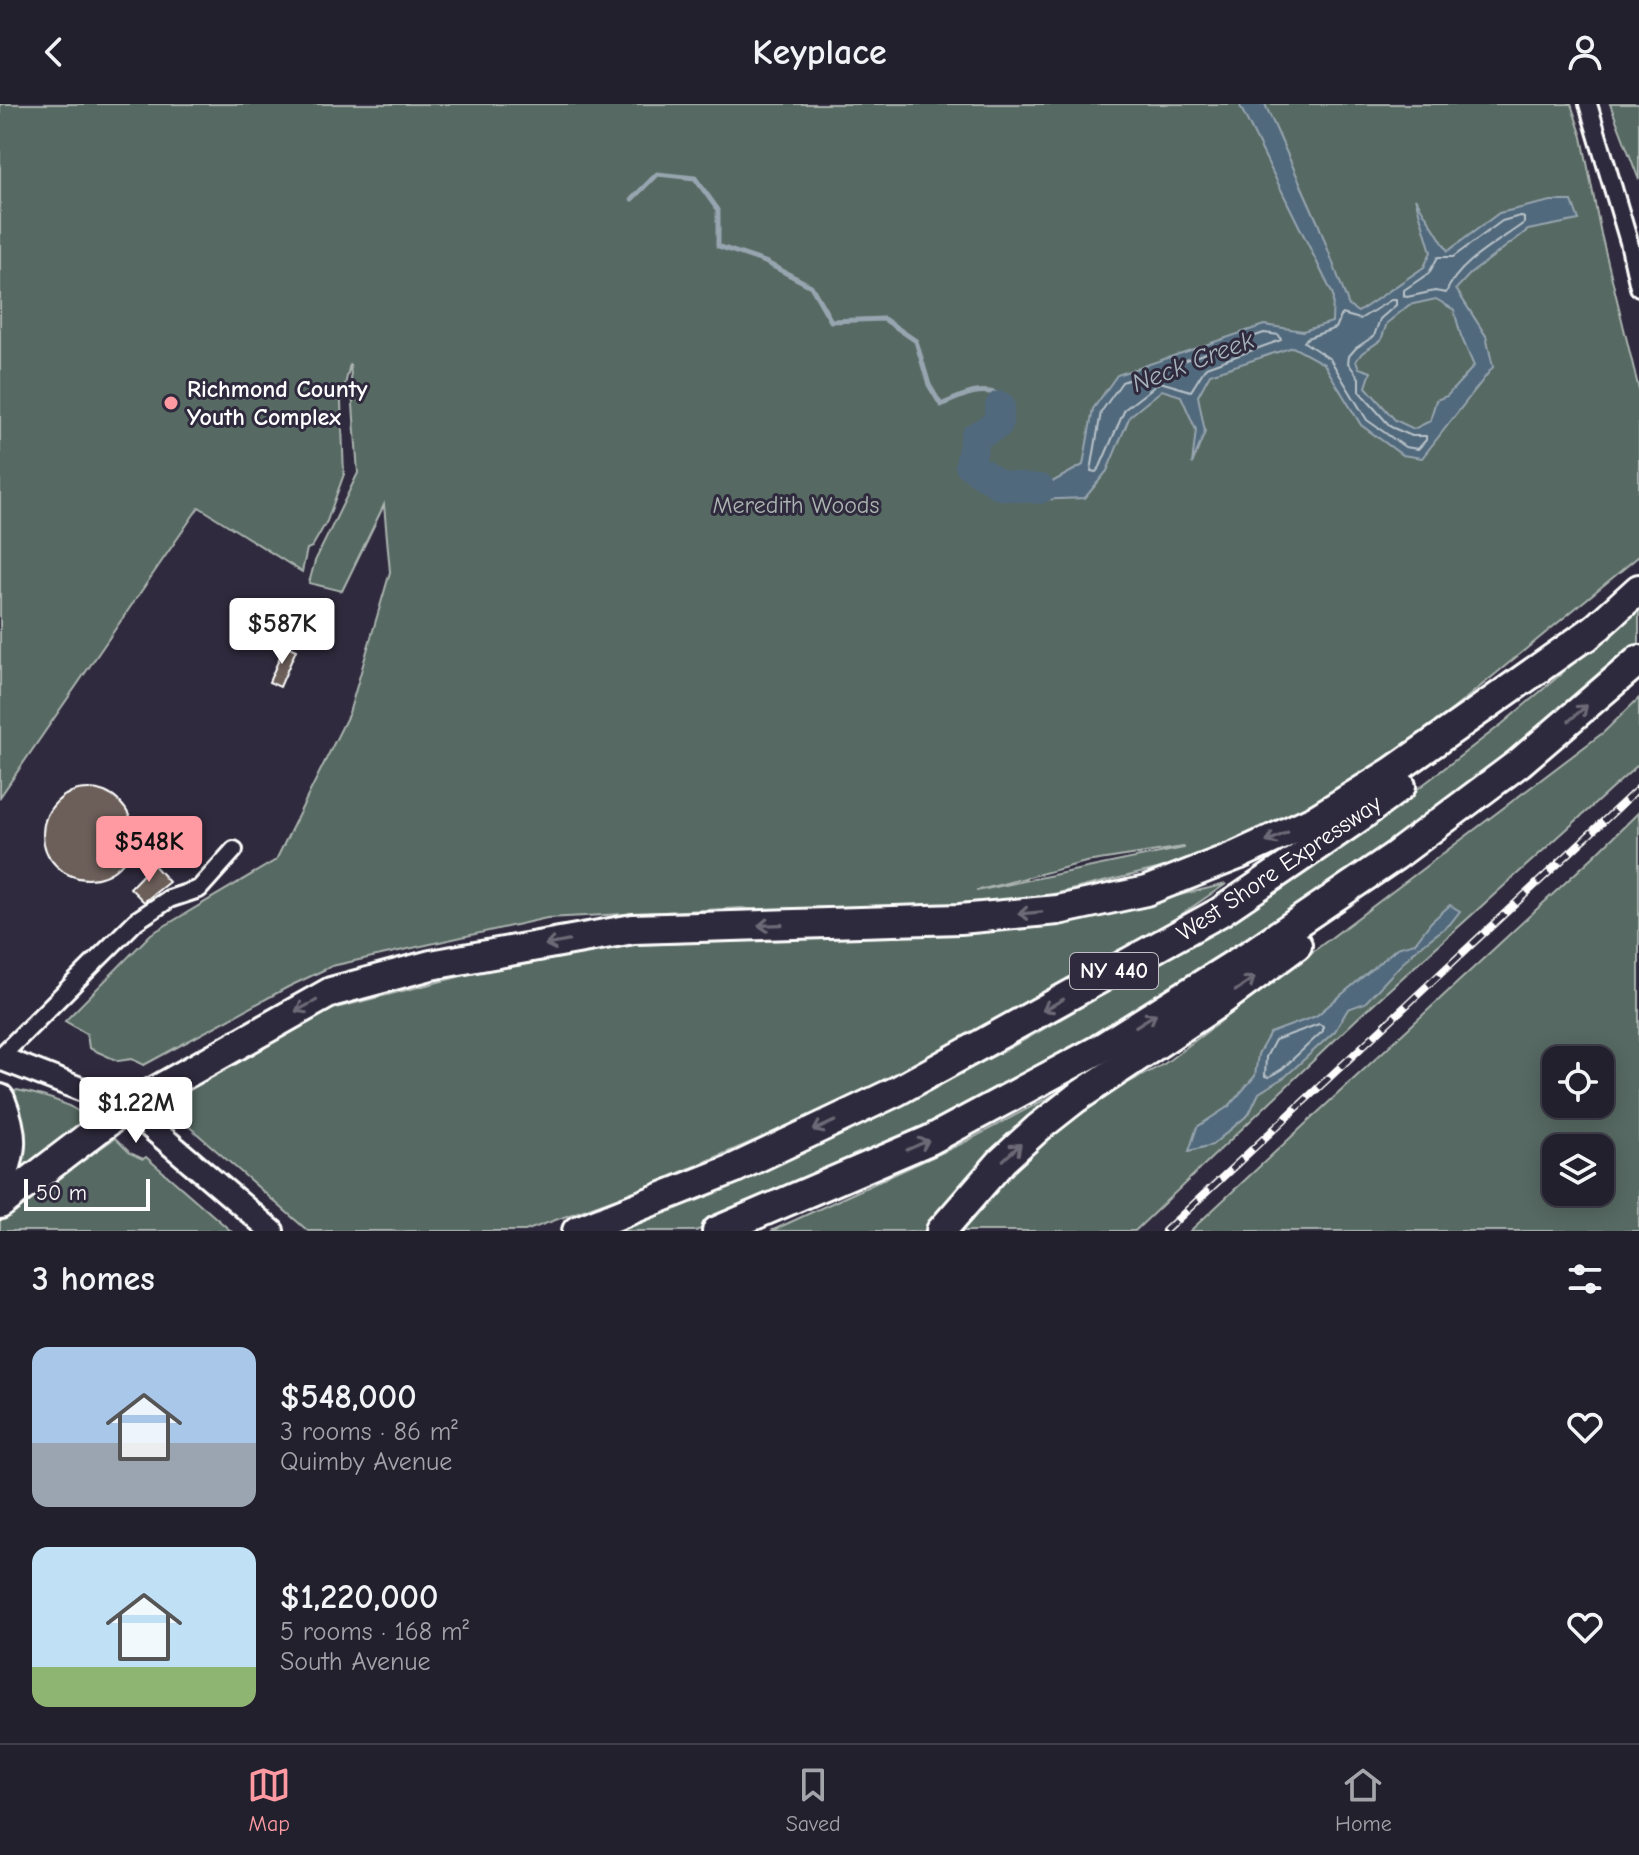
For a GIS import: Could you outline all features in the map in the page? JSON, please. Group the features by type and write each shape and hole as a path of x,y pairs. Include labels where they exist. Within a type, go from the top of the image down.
{"highway":[{"name":"West Shore Expressway","path":"577,1231 733,1169 897,1091 1220,912 1361,816 1483,723 1639,589"},
{"path":"0,1204 127,1107 331,992 431,965 633,929 960,919 1058,910 1146,891 1238,855 1318,818 1392,772 1599,626"},
{"name":"NY 440","path":"717,1231 930,1140 1098,1050 1254,952 1369,874 1519,763 1639,660"},
{"path":"941,1231 1002,1161 1038,1128 1076,1098 1221,1001 1389,876 1519,763"},
{"path":"0,1099 11,1138 10,1156 0,1184"}],"street":[{"path":"1588,104 1629,242 1639,287"},
{"path":"234,850 199,889 169,899 136,921 0,1058 127,1107 272,1231"}],"green space":[{"name":"Meredith Woods","path":"0,104 1571,104 1582,137 1601,234 1639,390 1639,556 1453,709 1338,796 1219,854 1016,903 788,916 742,908 547,918 332,966 144,1065 132,1059 118,1061 89,1048 87,1034 65,1021 151,934 276,860 349,713 390,572 384,505 342,591 309,583 315,561 358,473 350,364 341,402 344,474 327,521 312,547 307,549 302,572 199,507 0,797","holes":["1184,848 976,891 1086,862"]},
{"path":"1610,104 1639,104 1639,180"},
{"path":"1639,608 1639,643 1521,748 1375,860 1036,1073 862,1159 696,1231 605,1231 687,1201 852,1129 1019,1043 1185,948 1355,837 1502,724"},
{"path":"1639,698 1639,764 1361,1015 1135,1231 956,1231 1030,1150 1120,1087 1164,1064 1604,732"},
{"path":"1639,812 1639,1231 1190,1231 1595,855"},
{"path":"1226,884 1142,941 1004,1018 826,1110 639,1190 525,1231 308,1231 169,1109 166,1100 332,1009 513,963 635,945 950,933 1088,917"},
{"path":"1143,1047 932,1231 771,1231 965,1142"},
{"path":"17,1090 63,1104 86,1118 85,1123 26,1166 20,1163 12,1093"},
{"path":"115,1138 130,1153 143,1159 146,1157 231,1231 0,1231 0,1220"}],"water":[{"path":"1239,104 1265,104 1318,223 1349,306 1358,312 1424,267 1431,252 1415,198 1448,251 1499,213 1551,201 1572,201 1579,220 1528,230 1470,274 1456,289 1486,336 1493,367 1422,458 1402,455 1361,425 1324,364 1293,347 1210,374 1198,396 1205,432 1192,464 1196,430 1181,396 1162,390 1130,416 1107,471 1085,498 1033,500 1000,485 1054,481 1083,465 1093,409 1117,375 1264,325 1303,331 1332,322 1333,295","holes":["1436,299 1454,310 1474,366 1447,396 1436,400 1430,421 1414,429 1395,420 1366,387 1371,372 1359,368 1356,361 1381,340 1387,323 1409,305"]},
{"path":"1450,905 1460,911 1450,924 1413,952 1365,1003 1348,1009 1335,1031 1286,1076 1259,1093 1249,1114 1212,1145 1189,1151 1197,1127 1229,1106 1255,1076 1258,1054 1270,1033 1316,1016 1397,948 1415,943 1431,922"}],"building":[{"path":"285,645 296,650 280,687 269,682"},
{"path":"88,789 113,797 125,809 133,834 125,859 113,871 88,879 63,871 51,859 43,834 51,809 63,797"},
{"path":"153,864 169,882 144,902 130,888"}],"waterway":[{"path":"632,199 657,174 695,178 718,210 718,246 765,262 811,286 831,321 884,319 916,341 929,385 941,405 971,393 986,392 1002,396 1000,406"},
{"name":"Neck Creek","path":"1000,406 998,424 975,437 970,465 1000,485 1040,489"}],"railway":[{"path":"1165,1231 1639,788"}],"place":[{"name":"Richmond County Youth Complex","path":"171,403"}]}
